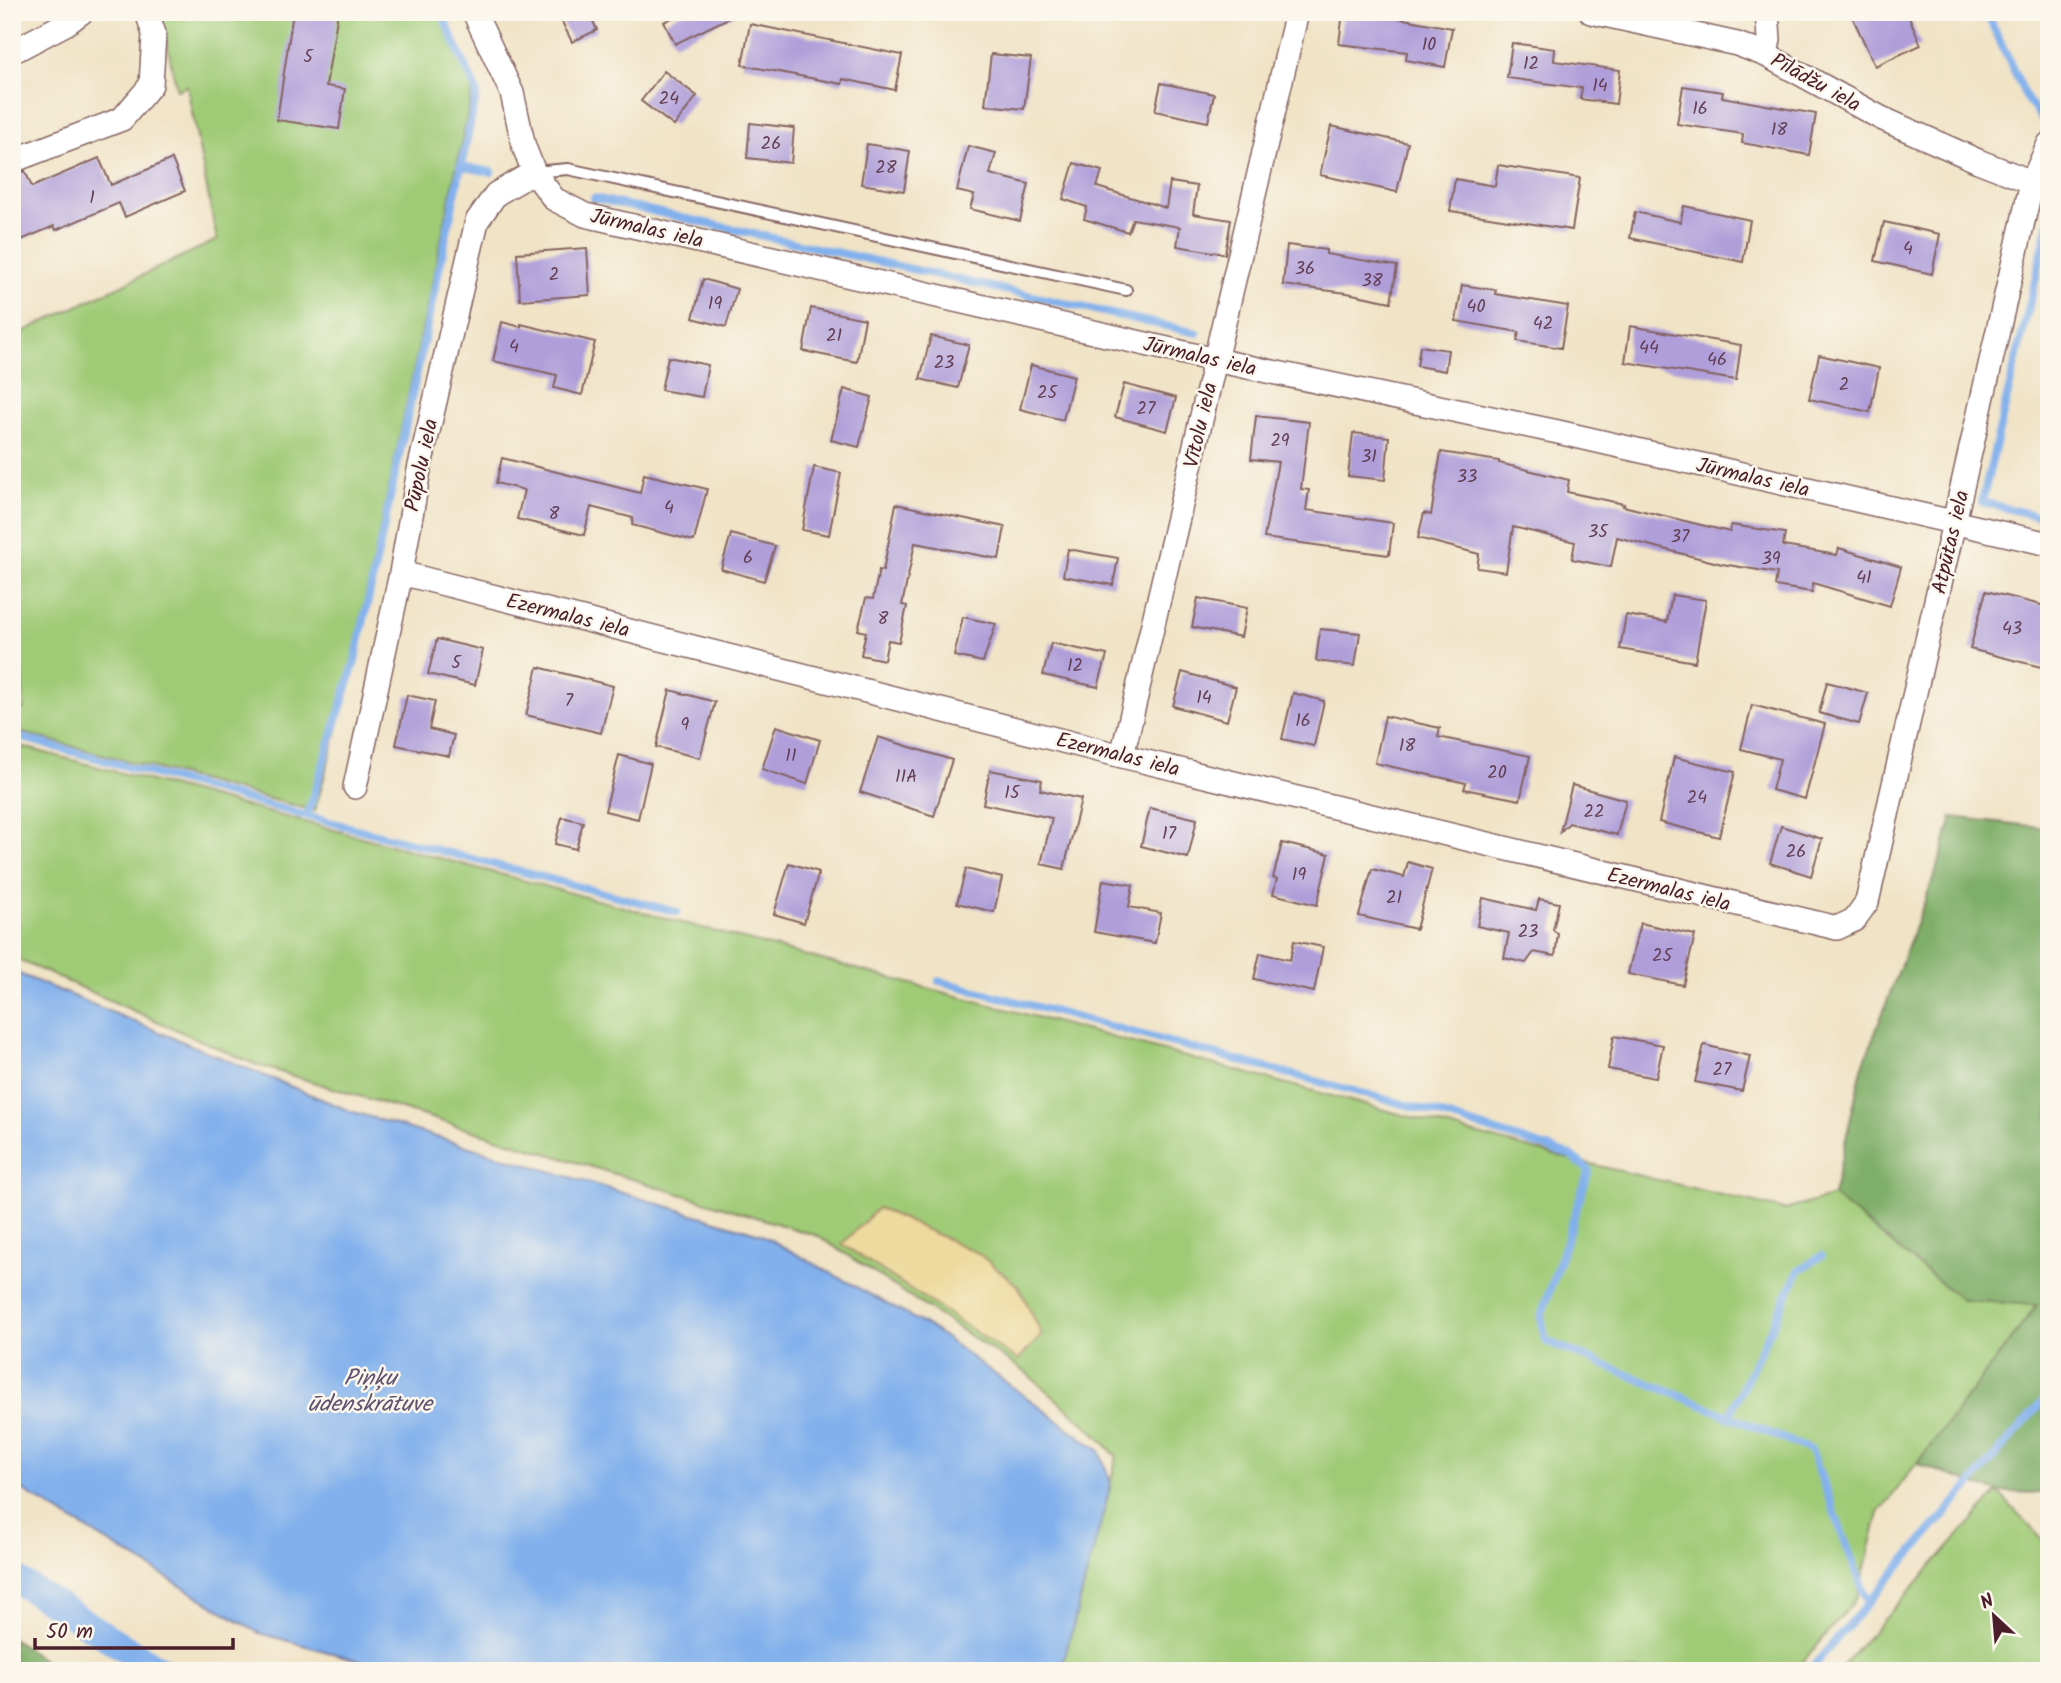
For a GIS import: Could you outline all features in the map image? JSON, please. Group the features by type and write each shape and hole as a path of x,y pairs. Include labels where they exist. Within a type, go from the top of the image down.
{"street":[{"path":"12,52 67,23 82,12"},
{"path":"12,162 122,119 151,85 154,34 146,12"},
{"name":"Jūrmalas iela","path":"474,12 512,93 524,148 534,172 554,199 585,215 1215,360 1558,432 2049,544"},
{"name":"Vītolu iela","path":"1122,756 1297,12"},
{"name":"Pīlādžu iela","path":"1591,12 1737,44 1766,55 1881,118 1978,161 2040,184"},
{"path":"1766,55 1769,39 1767,12"},
{"name":"Atpūtas iela","path":"1837,928 1854,920 1867,902 1955,524 2049,145"},
{"name":"Pūpolu iela","path":"355,787 401,573 419,470 477,220 496,194 534,172"},
{"name":"Ezermalas iela","path":"401,573 1122,756 1837,928"}],"lane":[{"path":"534,172 568,169 1126,290"}],"green space":[{"path":"160,12 440,12 473,89 340,719 315,811 12,730 12,707 24,709 18,626 12,612 12,337 217,240 187,86 177,90"},
{"path":"12,744 1561,1157 1785,1210 1833,1196 1962,1300 2037,1305 1879,1513 1857,1598 1795,1671 1058,1671 1117,1457 1093,1431 1025,1372 818,1236 254,1064 12,957"},
{"path":"1952,817 2049,828 2049,1493 1998,1492 1917,1464 2037,1305 1962,1300 1833,1196 1862,1068 1939,863"},
{"path":"1998,1492 2049,1547 2049,1671 1838,1671"},
{"path":"12,1638 59,1671 12,1671"}],"sand":[{"path":"878,1208 978,1253 1019,1287 1042,1335 1018,1360 842,1244"}],"water":[{"name":"Piņķu ūdenskrātuve","path":"12,971 350,1111 760,1234 933,1329 1100,1451 1111,1484 1061,1671 398,1671 259,1633 12,1484"}],"building":[{"path":"293,12 338,12 326,86 345,89 339,129 277,120"},
{"path":"557,12 589,12 597,30 572,42"},
{"path":"683,12 741,12 675,44 664,22"},
{"path":"1343,12 1382,15 1452,28 1445,67 1406,60 1407,52 1339,44"},
{"path":"1850,12 1907,12 1921,45 1875,66"},
{"path":"750,24 902,55 895,90 843,79 842,84 742,65"},
{"path":"1512,43 1555,49 1554,61 1620,70 1616,104 1580,99 1582,88 1507,78"},
{"path":"991,54 1031,58 1024,109 985,105"},
{"path":"664,71 697,96 674,126 641,101"},
{"path":"1161,83 1214,94 1208,122 1155,111"},
{"path":"1683,86 1723,92 1722,97 1816,114 1809,155 1742,143 1743,134 1677,124"},
{"path":"750,123 794,128 791,163 747,158"},
{"path":"1331,126 1408,143 1397,192 1320,175"},
{"path":"867,144 910,151 904,191 861,184"},
{"path":"968,146 996,153 990,174 1029,184 1020,221 970,209 974,195 957,191"},
{"path":"99,158 111,185 172,159 185,191 125,217 119,203 56,230 54,226 12,244 12,175 25,171 32,187"},
{"path":"1074,163 1102,171 1097,187 1166,208 1170,182 1197,186 1193,214 1231,220 1225,254 1177,246 1180,227 1133,219 1128,232 1084,219 1087,207 1063,199"},
{"path":"1498,165 1580,178 1572,230 1450,211 1455,179 1495,186"},
{"path":"1684,206 1750,220 1743,262 1630,238 1635,212 1680,222"},
{"path":"1884,222 1940,234 1932,274 1875,261"},
{"path":"1287,245 1326,250 1326,254 1397,266 1391,302 1283,285"},
{"path":"587,248 590,295 520,300 517,253"},
{"path":"703,279 737,289 726,327 693,318"},
{"path":"1462,285 1496,290 1495,294 1568,306 1561,348 1517,341 1519,332 1456,321"},
{"path":"811,308 865,319 857,362 803,351"},
{"path":"502,322 595,342 582,395 554,388 557,375 493,361"},
{"path":"1630,326 1741,345 1736,380 1625,362"},
{"path":"931,336 969,345 958,388 920,379"},
{"path":"1420,346 1448,350 1445,371 1417,366"},
{"path":"1819,355 1879,368 1870,412 1809,399"},
{"path":"668,357 708,365 702,397 661,390"},
{"path":"1031,365 1074,376 1063,420 1020,409"},
{"path":"1124,384 1176,398 1167,431 1115,417"},
{"path":"844,389 872,397 859,447 831,440"},
{"path":"1256,416 1309,422 1301,489 1309,490 1306,510 1393,523 1389,555 1264,538 1278,462 1251,459"},
{"path":"1353,433 1389,437 1385,480 1348,476"},
{"path":"1441,452 1499,461 1569,480 1567,492 1730,532 1731,525 1785,533 1783,546 1837,555 1839,548 1901,567 1890,606 1813,583 1812,592 1775,586 1777,573 1722,564 1617,537 1611,567 1572,559 1575,542 1513,527 1506,572 1477,568 1479,554 1418,538 1424,513 1431,515"},
{"path":"502,458 640,493 644,474 707,489 694,541 632,525 633,518 591,507 584,535 517,519 524,490 496,483"},
{"path":"814,467 841,473 829,535 802,530"},
{"path":"896,504 1005,527 999,559 915,543 902,605 907,606 899,642 888,640 884,660 861,655 866,632 858,630 866,598 873,599 879,570 883,571"},
{"path":"731,534 775,546 764,581 721,569"},
{"path":"1068,549 1118,558 1113,585 1063,576"},
{"path":"1986,591 2049,607 2049,669 1970,649"},
{"path":"1672,595 1706,600 1695,662 1620,649 1626,615 1667,622"},
{"path":"1198,598 1247,608 1241,637 1192,627"},
{"path":"963,617 996,624 983,662 954,656"},
{"path":"1320,629 1360,633 1355,666 1316,661"},
{"path":"437,639 483,650 475,685 428,674"},
{"path":"1051,643 1107,655 1098,687 1043,675"},
{"path":"538,667 613,686 601,733 526,715"},
{"path":"1182,672 1236,687 1227,721 1173,706"},
{"path":"1827,682 1868,693 1859,724 1819,713"},
{"path":"670,690 715,702 700,758 656,747"},
{"path":"1293,693 1324,701 1314,746 1282,739"},
{"path":"407,695 435,701 429,729 454,735 449,756 396,745"},
{"path":"1752,705 1825,724 1805,799 1772,790 1780,759 1741,749"},
{"path":"1385,716 1440,728 1438,737 1530,756 1520,800 1464,789 1466,783 1375,763"},
{"path":"776,726 820,740 807,784 762,769"},
{"path":"878,737 952,760 934,816 860,792"},
{"path":"619,755 651,764 638,819 605,811"},
{"path":"1674,757 1735,772 1719,837 1659,822"},
{"path":"990,770 1042,780 1040,790 1081,799 1064,869 1041,864 1052,818 983,804"},
{"path":"1572,785 1626,800 1617,835 1569,823 1560,832"},
{"path":"1150,808 1197,819 1188,858 1141,846"},
{"path":"562,817 583,822 576,849 555,844"},
{"path":"1781,826 1822,839 1811,876 1770,863"},
{"path":"1282,843 1329,854 1317,905 1273,894 1277,879 1273,878"},
{"path":"1408,862 1432,869 1416,929 1359,916 1372,869 1404,877"},
{"path":"789,863 819,872 804,923 774,914"},
{"path":"966,869 1002,878 994,912 957,903"},
{"path":"1103,880 1133,885 1129,907 1161,913 1155,943 1094,932"},
{"path":"1483,898 1536,910 1539,899 1559,903 1553,930 1558,934 1555,956 1534,952 1526,963 1504,958 1509,933 1477,926"},
{"path":"1640,923 1695,935 1683,985 1628,974"},
{"path":"1294,941 1323,947 1314,992 1254,979 1260,953 1290,960"},
{"path":"1614,1036 1663,1045 1656,1078 1608,1069"},
{"path":"1704,1045 1750,1056 1742,1091 1695,1082"}],"waterway":[{"path":"307,816 355,661 477,92 441,12"},
{"path":"1986,12 2028,101 2045,122"},
{"path":"460,166 491,172"},
{"path":"594,198 1197,333"},
{"path":"2049,222 1982,502 2049,519"},
{"path":"12,735 307,816 677,912"},
{"path":"939,981 1433,1112 1570,1155 1589,1170 1541,1317 1546,1341 1811,1450 1868,1603"},
{"path":"1728,1418 1799,1270 1821,1256"},
{"path":"1809,1671 2049,1394"},
{"path":"12,1577 161,1671"}]}
